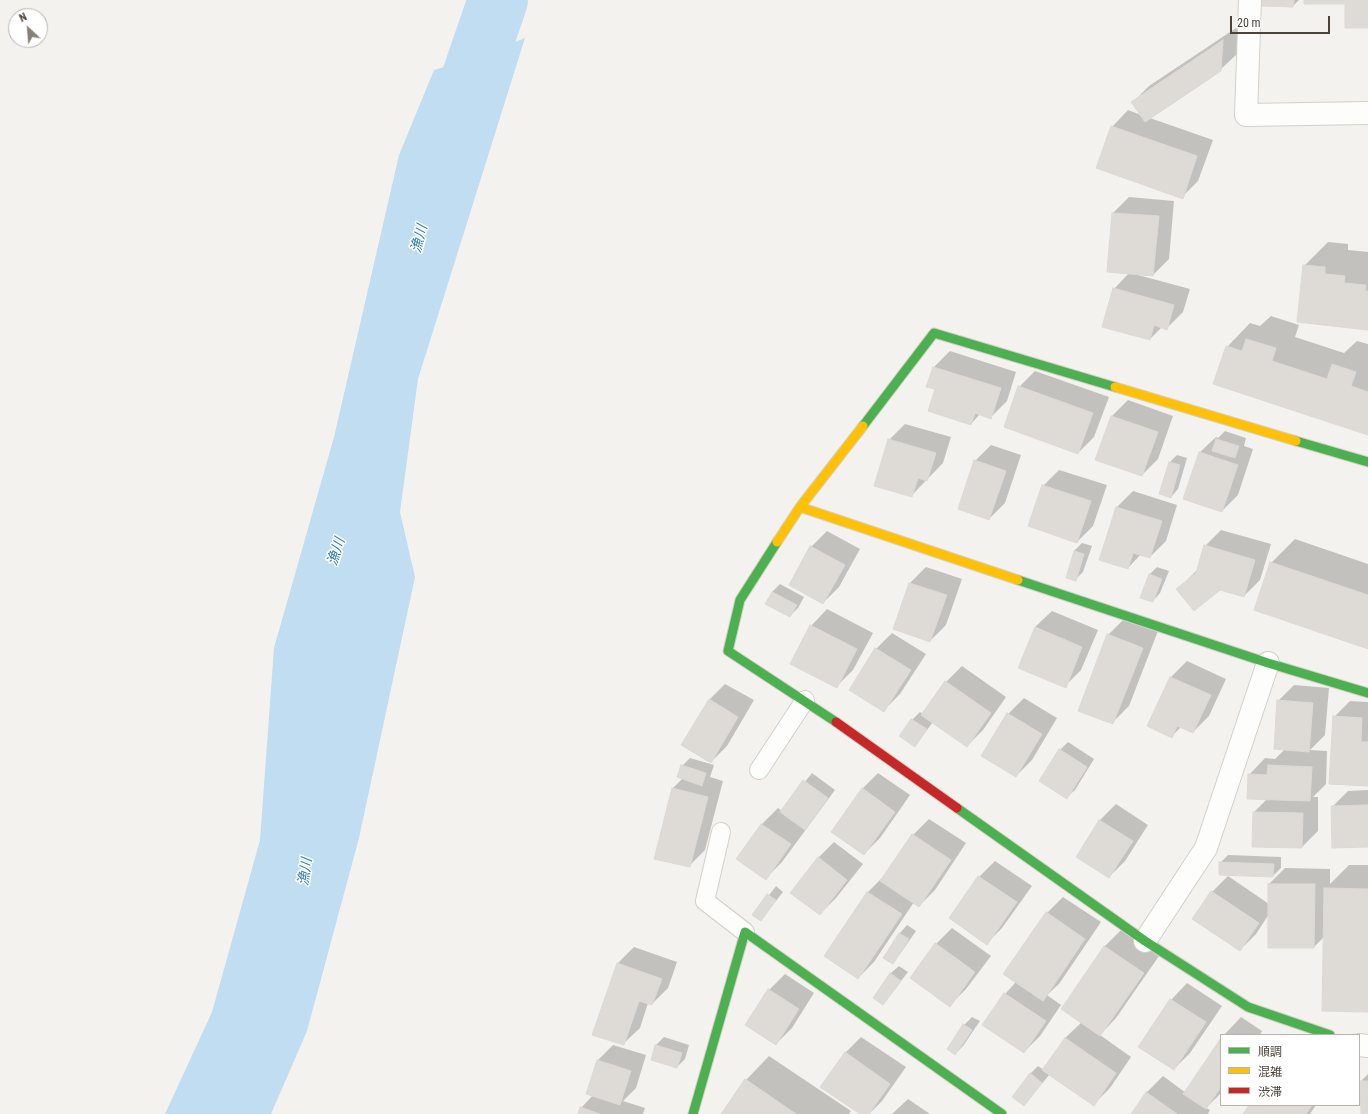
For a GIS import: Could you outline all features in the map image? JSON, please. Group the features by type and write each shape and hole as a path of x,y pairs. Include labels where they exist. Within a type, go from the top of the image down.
{"street":[{"path":"1250,0 1246,115 1368,114"},
{"path":"1327,1034 1248,1007 1145,940 805,700 728,651 740,600 800,507 934,333 1368,462"},
{"path":"800,507 1268,663 1368,693"},
{"path":"1145,940 1206,848 1268,663"},
{"path":"693,1114 745,932 1002,1114"}],"lane":[{"path":"759,770 805,700"},
{"path":"722,832 705,901 745,932"}],"water":[{"path":"525,38 418,379 400,512 415,577 359,838 307,1031 271,1114 165,1114 212,1012 260,840 274,648 334,437 399,155 434,70 478,57"}],"building":[{"path":"1262,0 1294,0 1293,7 1262,6"},
{"path":"1304,0 1368,0 1368,28 1345,28 1345,4 1304,4"},
{"path":"1223,40 1221,71 1145,122 1131,102"},
{"path":"1111,126 1197,156 1183,199 1096,168"},
{"path":"1112,213 1159,216 1153,276 1107,272"},
{"path":"1303,265 1325,267 1325,274 1345,276 1344,283 1366,285 1365,291 1368,291 1368,330 1297,322"},
{"path":"1113,288 1174,305 1167,330 1154,325 1150,340 1102,327"},
{"path":"1246,339 1276,348 1272,361 1327,379 1332,364 1356,372 1351,386 1368,392 1368,435 1213,384 1226,346 1242,351"},
{"path":"933,367 1001,388 991,419 975,413 971,425 928,411 935,389 926,387"},
{"path":"1018,386 1093,413 1078,454 1004,427"},
{"path":"1111,416 1158,432 1142,476 1095,460"},
{"path":"888,439 936,453 927,481 918,478 912,497 874,486"},
{"path":"1216,439 1239,446 1235,458 1212,451"},
{"path":"1199,452 1238,465 1222,512 1183,499"},
{"path":"974,460 1006,471 989,520 958,509"},
{"path":"1169,462 1180,465 1171,498 1159,494"},
{"path":"1042,485 1091,501 1077,543 1028,526"},
{"path":"1116,507 1162,521 1150,558 1133,553 1128,569 1099,560"},
{"path":"1204,545 1255,560 1244,597 1220,590 1194,611 1176,589 1196,573"},
{"path":"810,546 845,565 823,604 789,585"},
{"path":"1074,551 1084,554 1076,581 1066,578"},
{"path":"1270,562 1368,595 1368,649 1254,610"},
{"path":"1149,574 1162,579 1153,602 1140,598"},
{"path":"909,583 947,595 930,642 893,629"},
{"path":"772,592 797,605 790,617 765,604"},
{"path":"810,625 857,649 837,688 790,664"},
{"path":"1035,627 1082,647 1066,688 1018,668"},
{"path":"1107,634 1143,648 1113,724 1078,711"},
{"path":"875,648 911,670 884,712 849,690"},
{"path":"1170,677 1211,695 1193,733 1177,726 1172,738 1147,726"},
{"path":"945,681 991,713 967,747 921,715"},
{"path":"709,699 738,717 711,763 681,745"},
{"path":"1277,700 1313,703 1309,752 1274,749"},
{"path":"1007,713 1042,734 1016,777 981,756"},
{"path":"1333,716 1362,718 1361,742 1368,742 1368,786 1329,784"},
{"path":"911,719 927,729 915,747 899,736"},
{"path":"1059,749 1087,767 1067,799 1039,781"},
{"path":"681,765 706,773 702,786 677,777"},
{"path":"1268,765 1312,767 1310,801 1247,799 1248,774 1267,775"},
{"path":"803,780 828,798 805,830 780,812"},
{"path":"672,788 708,797 690,867 654,859"},
{"path":"862,788 895,812 864,855 831,832"},
{"path":"1368,805 1368,847 1332,848 1331,806"},
{"path":"1253,812 1303,813 1302,848 1252,847"},
{"path":"1099,820 1133,841 1109,878 1076,857"},
{"path":"761,824 791,844 766,880 736,859"},
{"path":"912,834 951,860 919,907 880,881"},
{"path":"818,857 847,880 820,915 790,893"},
{"path":"1219,862 1274,864 1273,877 1219,875"},
{"path":"978,876 1017,902 987,945 949,918"},
{"path":"1268,884 1315,884 1314,948 1268,948"},
{"path":"1324,888 1368,889 1368,1012 1322,1011"},
{"path":"1211,891 1259,923 1240,951 1192,919"},
{"path":"867,892 902,914 858,979 824,956"},
{"path":"767,894 776,900 761,921 752,915"},
{"path":"1046,912 1085,939 1043,1001 1003,974"},
{"path":"899,933 909,939 893,964 883,958"},
{"path":"935,943 975,972 950,1007 910,978"},
{"path":"1104,946 1144,973 1100,1036 1061,1009"},
{"path":"617,963 662,979 652,1005 639,1001 624,1045 592,1035"},
{"path":"890,973 901,981 883,1005 873,998"},
{"path":"768,989 799,1009 776,1045 745,1025"},
{"path":"1004,993 1046,1021 1024,1053 982,1025"},
{"path":"1170,999 1206,1022 1174,1070 1138,1047"},
{"path":"963,1024 972,1030 955,1055 947,1049"},
{"path":"1065,1038 1116,1073 1094,1106 1042,1070"},
{"path":"1220,1039 1220,1088 1206,1109 1183,1094"},
{"path":"655,1045 682,1053 677,1068 651,1060"},
{"path":"845,1052 890,1084 869,1114 860,1114 820,1087"},
{"path":"597,1060 631,1071 620,1105 586,1094"},
{"path":"1030,1073 1042,1083 1024,1106 1012,1097"},
{"path":"745,1079 796,1114 721,1114"},
{"path":"1360,1081 1368,1081 1368,1114 1361,1114"},
{"path":"1146,1092 1177,1114 1131,1114"},
{"path":"1248,1106 1311,1106 1306,1114 1243,1114"},
{"path":"580,1107 600,1114 578,1114"}],"waterway":[{"name":"漁川","path":"451,137 498,0"}],"traffic: fast":[{"path":"863,426 934,333 1115,387"},
{"path":"1296,441 1368,462"},
{"path":"777,542 740,600 728,651 836,722"},
{"path":"1018,580 1268,663 1368,693"},
{"path":"957,808 1145,941 1248,1007 1327,1034"},
{"path":"693,1114 745,932 1002,1114"}],"traffic: slow":[{"path":"1115,387 1296,441"},
{"path":"777,542 800,507 863,426"},
{"path":"800,507 1018,580"}],"traffic: jam":[{"path":"836,722 957,808"}]}
